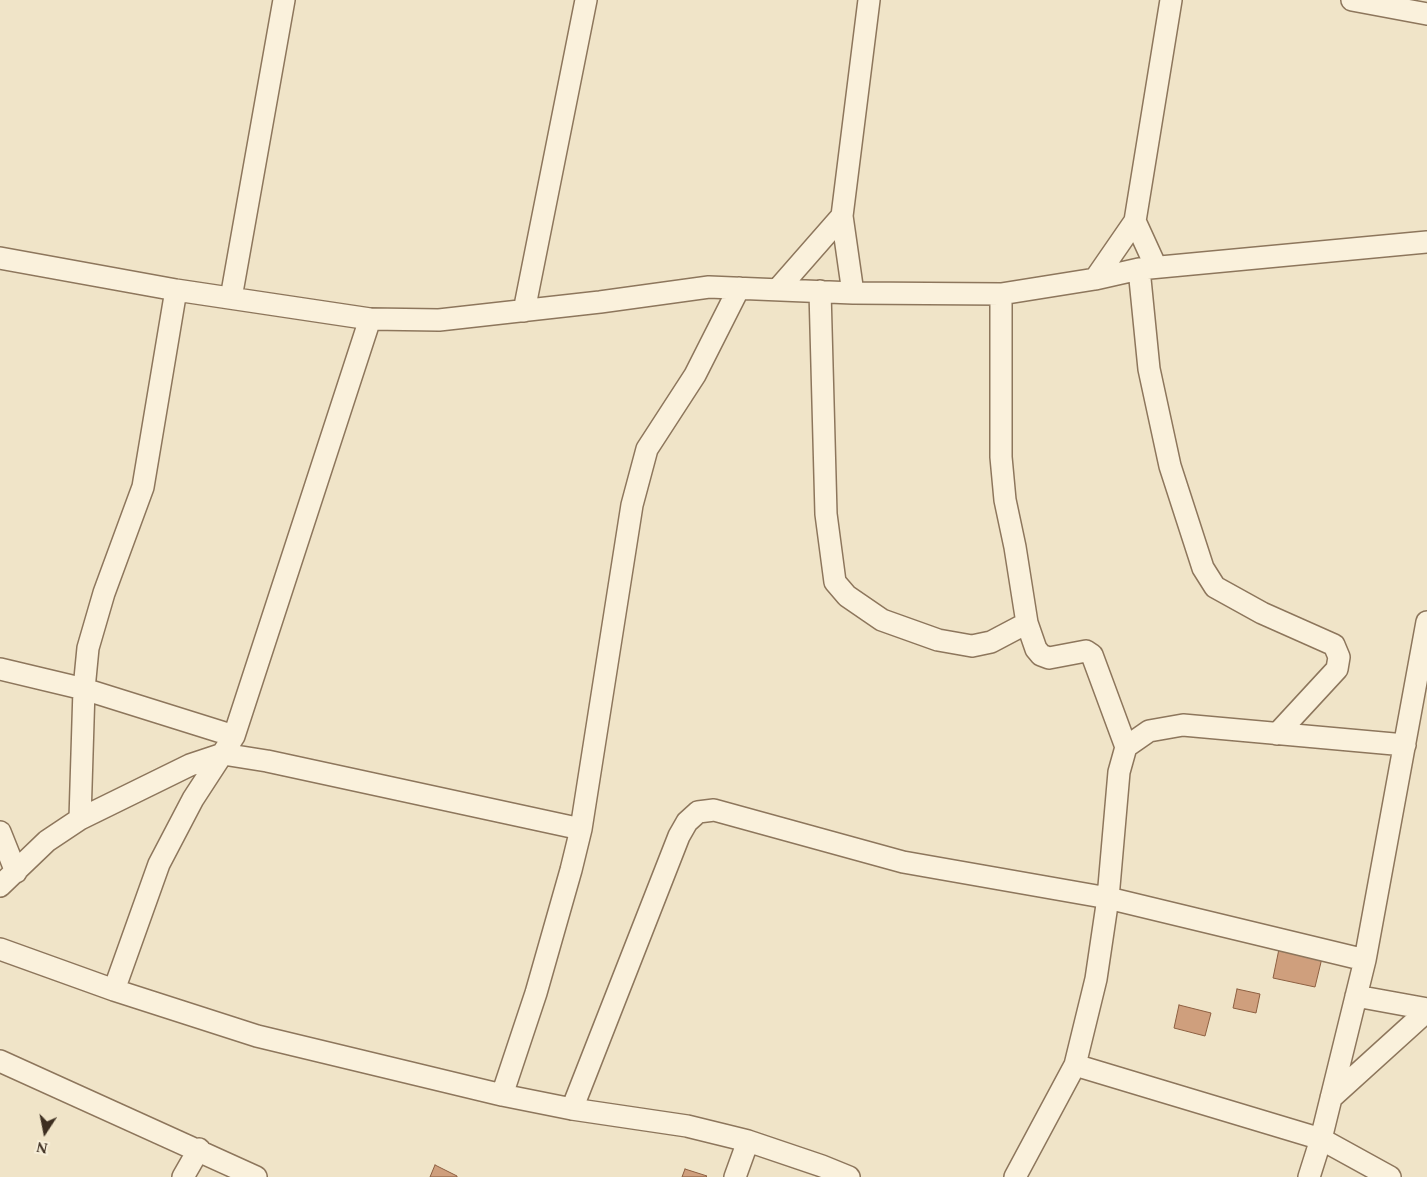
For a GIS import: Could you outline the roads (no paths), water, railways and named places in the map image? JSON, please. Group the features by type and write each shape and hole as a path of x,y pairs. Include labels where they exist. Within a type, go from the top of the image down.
{"street":[{"path":"231,298 284,0"},
{"path":"524,310 586,0"},
{"path":"854,293 842,216 869,0"},
{"path":"1171,0 1135,221 1147,268 1149,369 1170,466 1203,568 1215,587 1262,613 1334,645 1339,657 1337,669 1277,734"},
{"path":"1352,0 1427,14"},
{"path":"778,289 842,216"},
{"path":"1096,279 1135,221"},
{"path":"0,258 176,290 370,319 439,320 709,287 854,293 1001,294 1096,279 1147,268 1427,242"},
{"path":"502,1094 536,993 572,870 581,829 632,505 647,449 696,376 739,288"},
{"path":"80,819 84,689 88,648 104,592 143,487 176,290"},
{"path":"820,291 826,514 835,582 847,596 882,620 938,640 972,646 991,642 1027,623"},
{"path":"1001,294 1000,457 1005,500 1015,546 1027,623 1036,649 1041,655 1049,658 1086,651 1092,655 1126,746 1119,772 1108,898 1096,979 1075,1065 1015,1177"},
{"path":"114,990 159,864 193,799 228,745 370,319"},
{"path":"1309,1177 1321,1138 1365,960 1427,622"},
{"path":"0,669 84,689 267,761 581,829"},
{"path":"1126,746 1149,731 1183,725 1404,745"},
{"path":"0,886 47,841 80,819 228,745"},
{"path":"572,1109 679,836 687,822 698,812 714,810 903,862 1108,898 1365,960"},
{"path":"0,832 16,872"},
{"path":"0,949 114,990 257,1036 572,1109 687,1126 748,1142 822,1166 849,1177"},
{"path":"1356,996 1427,1010"},
{"path":"1331,1098 1427,1010"},
{"path":"0,1062 198,1149 256,1177"},
{"path":"1075,1065 1321,1138 1390,1177"},
{"path":"735,1177 748,1142"},
{"path":"183,1177 198,1149"}]}
